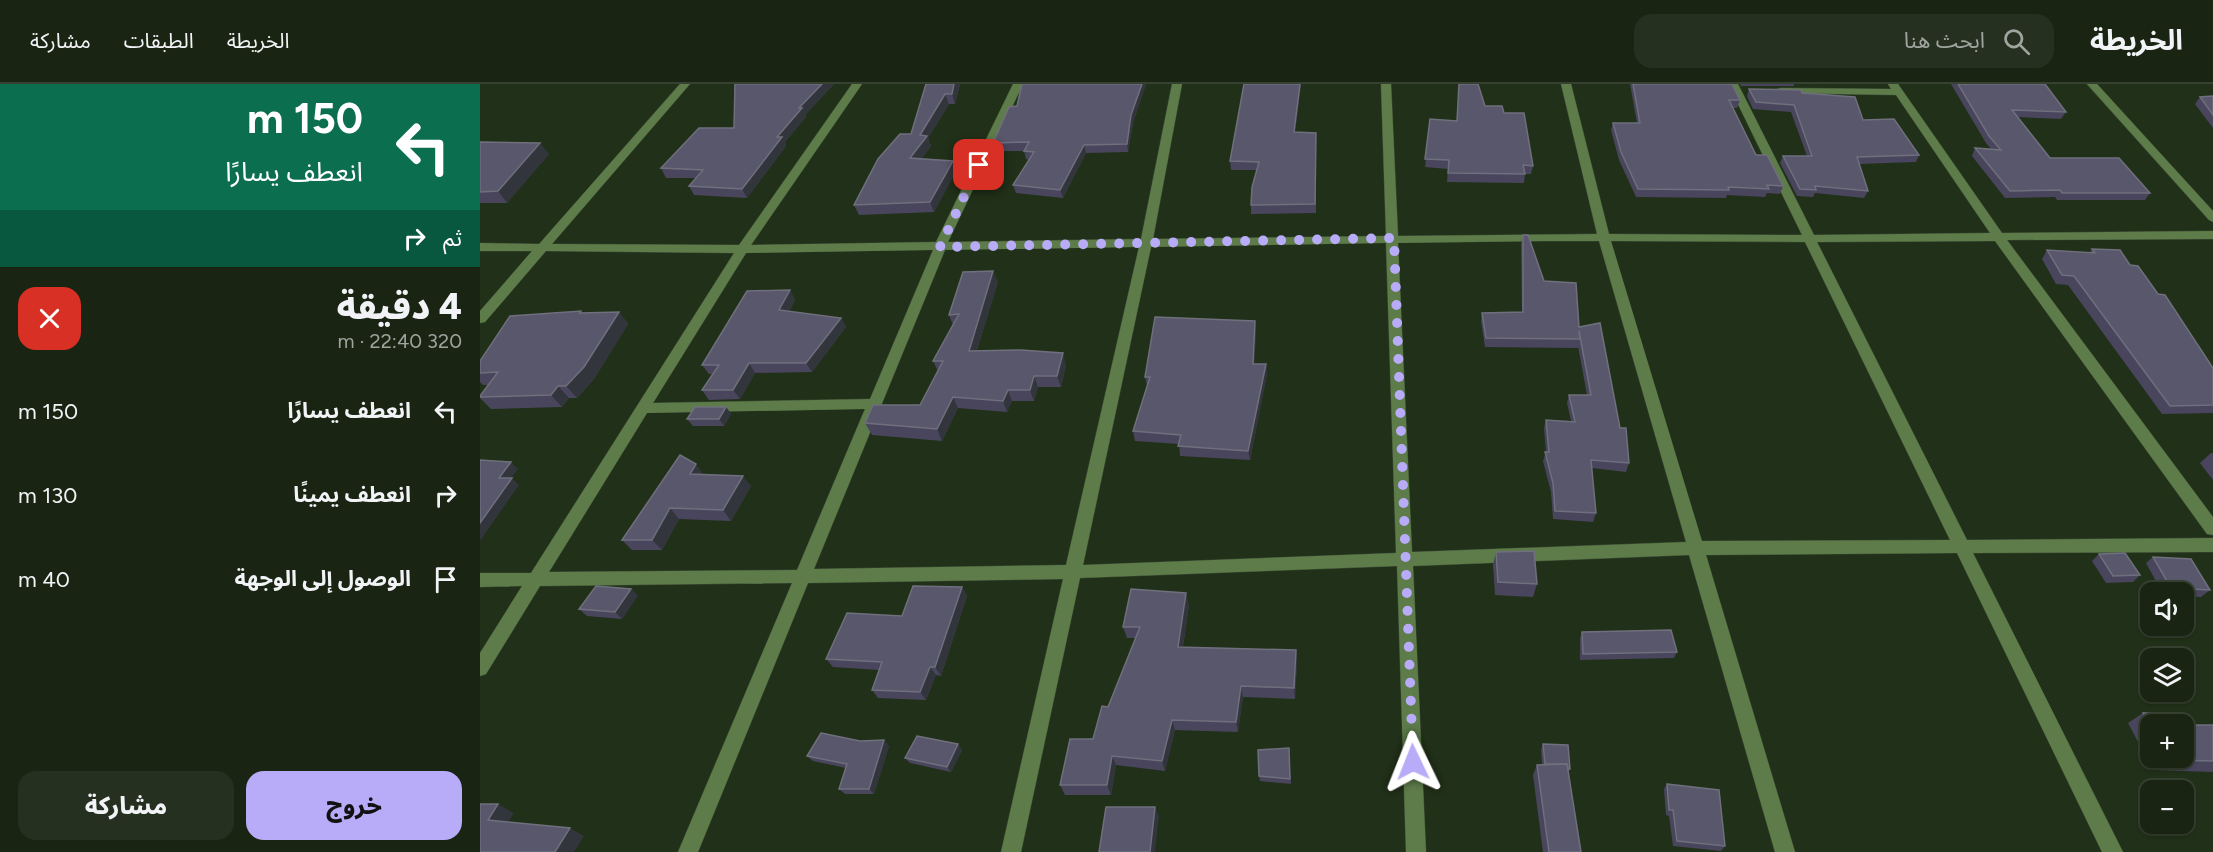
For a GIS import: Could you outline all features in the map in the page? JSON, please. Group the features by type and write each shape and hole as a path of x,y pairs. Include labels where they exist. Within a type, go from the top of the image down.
{"street":[{"path":"480,319 685,84"},
{"path":"480,668 742,249 857,84"},
{"path":"688,852 806,575 940,247 1018,84"},
{"path":"1011,852 1075,572 1146,243 1177,84"},
{"path":"1386,84 1394,238 1416,852"},
{"path":"1566,84 1604,237 1785,852"},
{"path":"2092,84 2213,218"},
{"path":"1771,91 1895,88 1997,235 2213,529"},
{"path":"1740,89 1808,238 2113,852"},
{"path":"480,247 742,249 1394,238 2213,235"},
{"path":"644,408 876,404"},
{"path":"480,580 1075,572 1695,548 2213,545"}],"building":[{"path":"735,84 822,84 799,108 802,108 777,137 782,137 742,189 689,186 703,170 661,168 699,128 734,128"},
{"path":"926,84 954,84 952,94 945,94 920,135 927,136 910,158 953,161 930,202 854,205 878,159 900,134 911,134"},
{"path":"1022,84 1142,84 1131,115 1127,144 1084,145 1060,190 1013,185 1034,152 1024,151 1029,142 993,143 1009,107 1017,106"},
{"path":"1244,84 1300,84 1294,132 1316,133 1315,204 1251,205 1252,187 1259,162 1230,161"},
{"path":"1459,84 1478,84 1485,106 1502,106 1504,113 1524,113 1533,166 1523,165 1525,174 1448,173 1449,160 1425,159 1430,119 1457,121"},
{"path":"1633,84 1732,84 1740,100 1729,100 1756,155 1767,155 1783,186 1767,185 1769,189 1728,187 1729,190 1638,189 1621,152 1613,123 1640,123"},
{"path":"1958,84 2045,84 2066,112 2012,110 2050,158 2119,158 2150,193 2010,191 1975,148 2001,150 1989,136"},
{"path":"1749,89 1801,90 1802,93 1855,97 1863,120 1894,119 1919,155 1857,157 1868,191 1815,186 1816,190 1800,189 1783,156 1812,156 1794,105 1756,102"},
{"path":"2213,96 2213,115 2200,97"},
{"path":"480,142 540,143 498,191 480,192"},
{"path":"1523,235 1528,235 1544,281 1576,283 1579,327 1600,323 1620,428 1626,428 1629,463 1591,460 1596,513 1555,511 1553,483 1545,452 1549,452 1546,420 1575,422 1569,395 1591,395 1579,331 1580,339 1486,338 1482,313 1523,312"},
{"path":"2092,249 2120,250 2130,265 2138,266 2158,294 2165,295 2213,368 2213,405 2170,406 2074,276 2062,275 2047,250 2095,253"},
{"path":"993,271 969,351 1021,350 1063,353 1057,376 1034,376 1030,390 1008,390 1003,401 953,397 937,429 865,423 873,405 920,405 943,361 933,361 959,314 949,315 963,272"},
{"path":"790,290 779,310 841,318 806,363 749,363 733,390 702,390 719,365 702,365 747,291"},
{"path":"581,311 580,313 619,312 584,367 566,386 558,386 551,395 480,397 498,372 480,373 480,361 510,316"},
{"path":"1155,317 1255,321 1253,364 1266,364 1248,451 1178,446 1181,435 1133,431 1150,377 1145,377"},
{"path":"695,407 726,407 719,419 687,419"},
{"path":"680,455 696,464 690,474 743,476 723,510 670,508 652,540 622,540"},
{"path":"480,460 511,462 499,478 512,478 480,523"},
{"path":"1534,551 1537,584 1498,582 1496,552"},
{"path":"2125,553 2140,575 2113,576 2099,554"},
{"path":"2153,557 2191,559 2210,590 2194,589 2194,582 2168,582"},
{"path":"596,586 631,589 615,612 579,609"},
{"path":"913,586 962,587 935,667 930,667 920,692 872,690 882,662 826,659 847,613 902,616"},
{"path":"1131,589 1186,593 1178,647 1296,650 1294,688 1241,686 1236,722 1172,720 1162,761 1112,756 1107,785 1060,785 1070,739 1093,739 1102,706 1108,707 1140,627 1123,627"},
{"path":"1671,630 1677,652 1583,654 1582,632"},
{"path":"2143,713 2184,714 2144,714"},
{"path":"2194,725 2213,725 2213,761 2194,761"},
{"path":"821,733 860,741 884,740 869,789 839,789 847,764 807,756"},
{"path":"917,736 958,744 947,767 905,758"},
{"path":"1543,744 1568,745 1570,769 1567,764 1545,764"},
{"path":"1289,748 1290,779 1259,776 1258,750"},
{"path":"1567,764 1581,852 1549,852 1537,765"},
{"path":"1667,784 1719,790 1725,846 1677,841 1673,810 1669,810"},
{"path":"480,804 498,804 488,820 570,828 555,852 480,852"},
{"path":"1106,807 1155,807 1150,852 1099,852"}],"route":[{"path":"979,165 940,247 1394,238 1413,762"}]}
